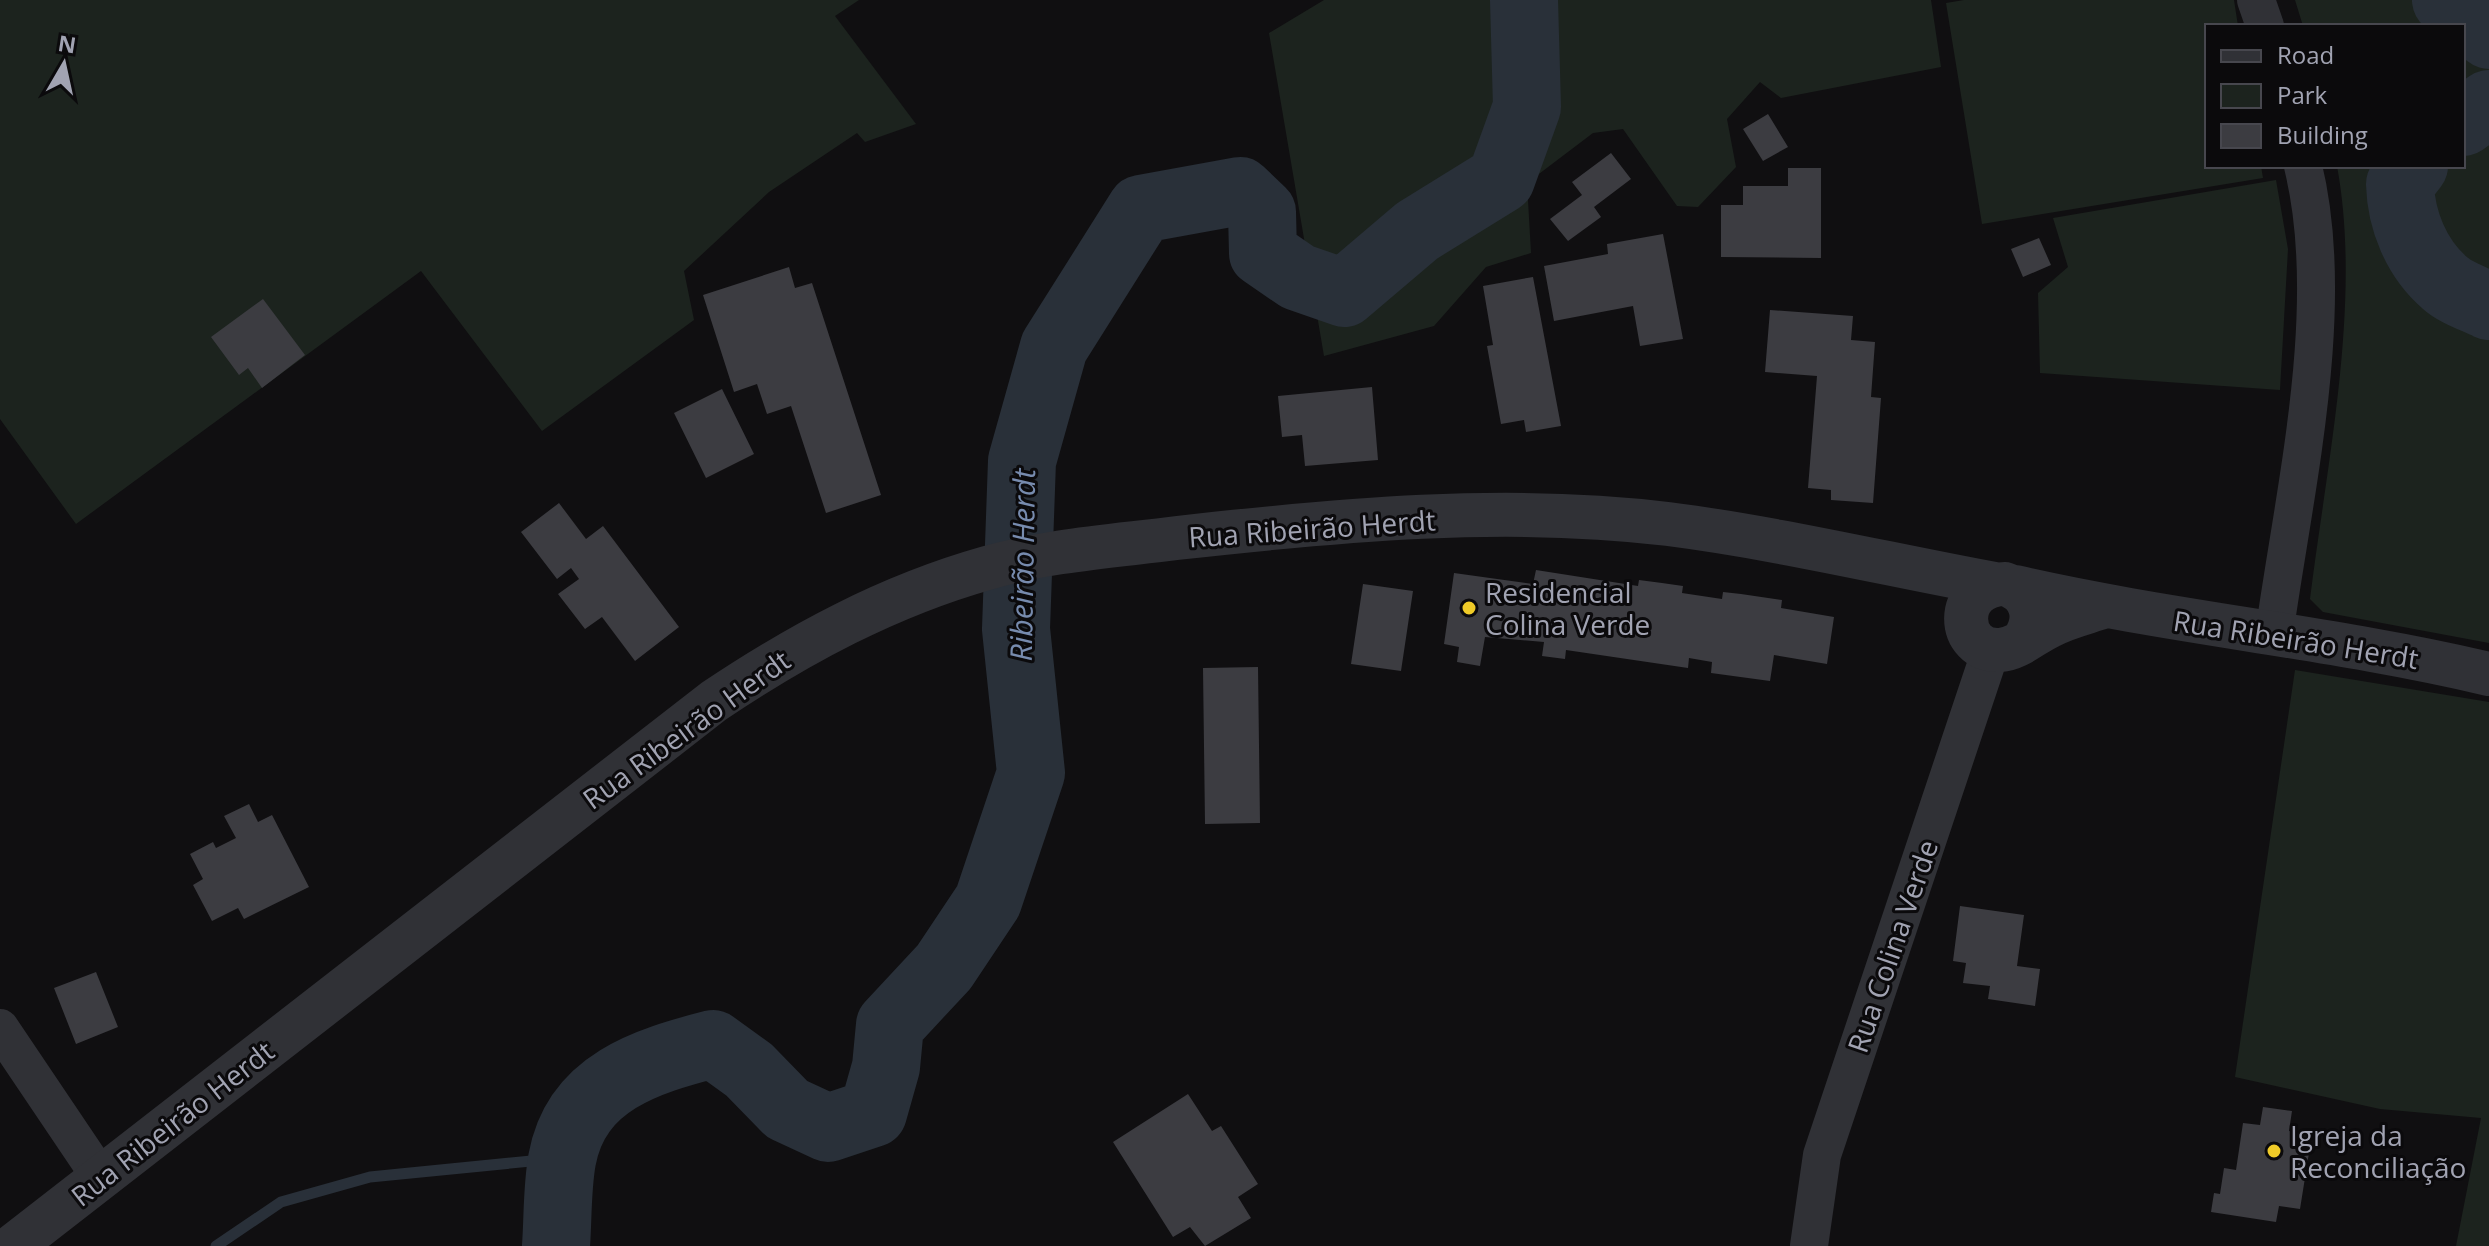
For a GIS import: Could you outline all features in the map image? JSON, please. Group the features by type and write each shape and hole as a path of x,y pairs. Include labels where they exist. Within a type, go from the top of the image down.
{"street":[{"path":"2256,0 2264,24"},
{"path":"2274,635 2312,367 2315,241 2303,168"},
{"name":"Rua Ribeirão Herdt","path":"13,1246 727,692 830,629 908,595 987,567 1047,555 1347,522 1581,517 1742,535 2103,607 2489,674"},
{"name":"Rua Ribeirão Herdt","path":"1869,561 1928,592 1994,641 2103,607"},
{"path":"2005,586 2029,602 2032,623 1994,641 1966,622 1969,601 1976,593 2005,586"},
{"name":"Rua Colina Verde","path":"1809,1246 1822,1155 1994,641"},
{"path":"0,1028 101,1178"}],"green space":[{"path":"0,0 859,0 835,16 916,124 865,142 857,133 769,192 684,271 694,320 542,431 421,271 76,524 0,419"},
{"path":"1324,0 1931,0 1941,67 1781,98 1760,82 1727,119 1736,167 1698,207 1677,206 1623,129 1593,133 1527,183 1531,253 1486,267 1434,326 1324,356 1269,33"},
{"path":"1964,0 2234,0 2238,24 2205,24 2205,168 2261,168 2263,178 1982,224 1946,3"},
{"path":"2295,0 2489,0 2489,643 2323,612 2310,599 2333,437 2344,326 2344,218 2337,168 2465,168 2465,24 2302,24"},
{"path":"2276,180 2288,249 2280,390 2040,373 2038,293 2068,267 2053,218"},
{"path":"2295,670 2489,702 2489,1246 2456,1246 2481,1118 2380,1109 2235,1077"}],"building":[{"path":"1768,114 1788,147 1763,161 1743,129"},
{"path":"1611,153 1631,179 1594,207 1601,217 1568,241 1550,219 1582,195 1572,182"},
{"path":"1788,168 1821,168 1821,258 1721,257 1721,205 1743,205 1743,186 1788,186"},
{"path":"1663,234 1683,339 1640,346 1633,306 1554,321 1544,266 1608,254 1607,244"},
{"path":"2039,238 2051,265 2023,277 2011,249"},
{"path":"789,267 795,288 812,283 881,495 826,513 791,406 767,414 757,384 734,392 703,295"},
{"path":"1533,277 1561,426 1526,432 1524,420 1501,424 1487,346 1493,345 1483,286"},
{"path":"263,299 305,355 262,388 248,368 239,375 211,337"},
{"path":"1770,310 1853,316 1851,340 1875,342 1871,397 1881,398 1873,503 1831,500 1831,490 1808,488 1817,376 1765,372"},
{"path":"1372,387 1378,460 1305,466 1302,435 1282,437 1278,396"},
{"path":"722,389 754,454 706,478 674,413"},
{"path":"559,503 586,539 603,526 679,627 635,661 602,617 585,629 558,594 579,579 571,568 557,579 521,532"},
{"path":"1536,570 1638,586 1639,580 1683,586 1682,593 1722,599 1723,592 1782,600 1781,608 1834,617 1827,664 1774,655 1770,681 1711,673 1712,662 1689,658 1688,668 1566,650 1565,659 1542,656 1544,642 1485,637 1480,666 1457,662 1459,647 1444,644 1454,573 1533,584"},
{"path":"1363,584 1413,591 1401,671 1351,664"},
{"path":"1258,667 1260,823 1205,824 1203,668"},
{"path":"249,804 258,822 272,815 309,887 244,919 238,908 212,921 193,885 203,879 190,854 213,842 216,848 236,838 224,816"},
{"path":"1960,906 2024,915 2017,966 2040,969 2035,1006 1988,999 1990,986 1963,983 1966,963 1953,961"},
{"path":"96,972 118,1027 76,1044 54,988"},
{"path":"1188,1094 1212,1131 1221,1126 1258,1184 1238,1197 1251,1218 1205,1246 1190,1227 1173,1237 1113,1142"},
{"name":"Igreja da Reconciliação","path":"2263,1107 2292,1111 2289,1131 2312,1134 2300,1209 2279,1206 2276,1222 2211,1212 2214,1193 2220,1194 2224,1168 2236,1170 2243,1123 2260,1125"}],"waterway":[{"name":"Ribeirão Herdt","path":"556,1246 560,1171 570,1133 582,1111 599,1094 618,1079 640,1068 713,1044 749,1070 787,1109 828,1128 873,1113 886,1067 890,1025 944,967 988,901 1031,773 1016,629 1022,461 1054,347 1141,209 1240,191 1262,212 1263,253 1298,277 1344,293 1417,231 1501,179 1527,107 1524,0"},
{"name":"Ribeirão Herdt","path":"2446,0 2489,35"},
{"name":"Ribeirão Herdt","path":"2465,121 2489,104"},
{"name":"Ribeirão Herdt","path":"2412,168 2400,184 2403,211 2418,250 2449,287 2489,306"},
{"path":"216,1246 281,1202 370,1177 562,1158"}],"place":[{"name":"Residencial Colina Verde","path":"1469,608"},
{"name":"Igreja da Reconciliação","path":"2274,1151"}]}
